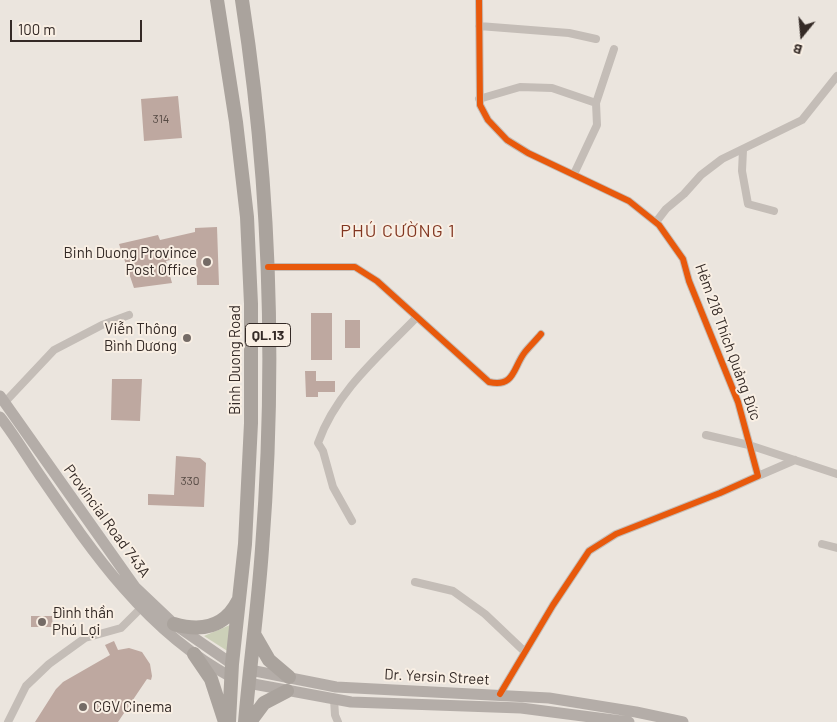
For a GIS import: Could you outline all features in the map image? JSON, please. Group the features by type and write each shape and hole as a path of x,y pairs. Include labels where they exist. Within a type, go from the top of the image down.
{"highway":[{"name":"Binh Duong Road","path":"217,0 239,149 250,267 251,423 245,544 231,671 229,722"},
{"name":"QL.13","path":"242,0 258,125 268,267 267,429 262,549 245,722"},
{"path":"250,267 268,267"},
{"path":"174,624 198,628 213,626 228,615 239,598"},
{"path":"250,722 264,703 288,684 265,655 254,632"},
{"path":"194,654 211,679 225,722"},
{"path":"231,671 249,676"}],"main road":[{"name":"Provincial Road 743A","path":"3,399 97,536 135,587 174,624 231,671"},
{"name":"Provincial Road 743A","path":"0,417 88,544 125,592 194,654 231,671"},
{"path":"88,544 97,536"},
{"name":"Dr. Yersin Street","path":"249,676 288,684 334,699 433,699 500,694 636,717 683,722"},
{"name":"Dr. Yersin Street","path":"288,684 336,687 497,707 583,708 629,722"},
{"path":"497,707 500,694"}],"street":[{"name":"Hẻm 218 Thích Quảng Đức","path":"479,0 479,99 488,120 507,140 528,153 629,201 656,222 683,259 689,281 738,402 758,476"},
{"path":"479,26 569,32 596,39"},
{"path":"574,174 597,125 596,102 614,49"},
{"path":"656,222 666,209 684,194 701,175 722,159 802,120 837,76"},
{"path":"479,99 520,87 552,88 596,102"},
{"path":"743,150 742,171 748,204 774,212"},
{"path":"268,267 355,267 377,281 482,378 498,384 508,380 519,367 524,353 542,334"},
{"path":"3,399 54,350 102,325 129,315"},
{"path":"352,521 333,487 323,451 318,443 326,424 347,390 416,318"},
{"path":"706,435 749,445 837,474"},
{"path":"500,694 553,605 590,551 616,534 720,493 795,460"},
{"path":"822,544 837,548"},
{"path":"415,582 453,590 485,614 525,652"},
{"path":"8,722 26,686 49,664 85,638 121,628 141,608"},
{"path":"334,699 335,715 338,722"}],"green space":[{"path":"230,625 229,652 204,636"}],"building":[{"path":"178,96 182,138 144,141 141,99"},
{"path":"217,227 219,285 197,285 196,254 166,261 172,283 134,288 119,244 158,235 160,240 195,232 195,228"},
{"path":"311,313 332,313 332,360 311,360"},
{"path":"345,320 360,320 360,348 345,348"},
{"path":"305,371 316,371 316,381 335,381 335,392 318,392 318,397 306,397"},
{"path":"112,379 142,379 140,421 111,420"},
{"path":"176,456 200,458 206,463 204,507 148,505 148,494 174,495"},
{"name":"Đình thần Phú Lợi","path":"31,616 52,616 53,627 31,627"},
{"path":"114,641 118,650 129,648 142,652 150,664 152,676 151,680 147,679 118,722 35,722 56,689 63,682 110,655 105,645"}],"cycle path":[{"path":"479,0 480,105 488,120 507,140 528,153 629,201 659,225 683,259 689,281 738,402 758,476 616,534 589,551 553,605 500,694"},
{"path":"268,267 355,267 377,281 489,382 498,383 509,379 525,352 541,334"}],"place":[{"name":"Binh Duong Province Post Office","path":"207,262"},
{"name":"Viễn Thông Bình Dương","path":"187,338"},
{"name":"Đình thần Phú Lợi","path":"42,622"},
{"name":"CGV Cinema","path":"83,707"}],"district":[{"name":"PHÚ CƯỜNG 1","path":"398,231"}]}
